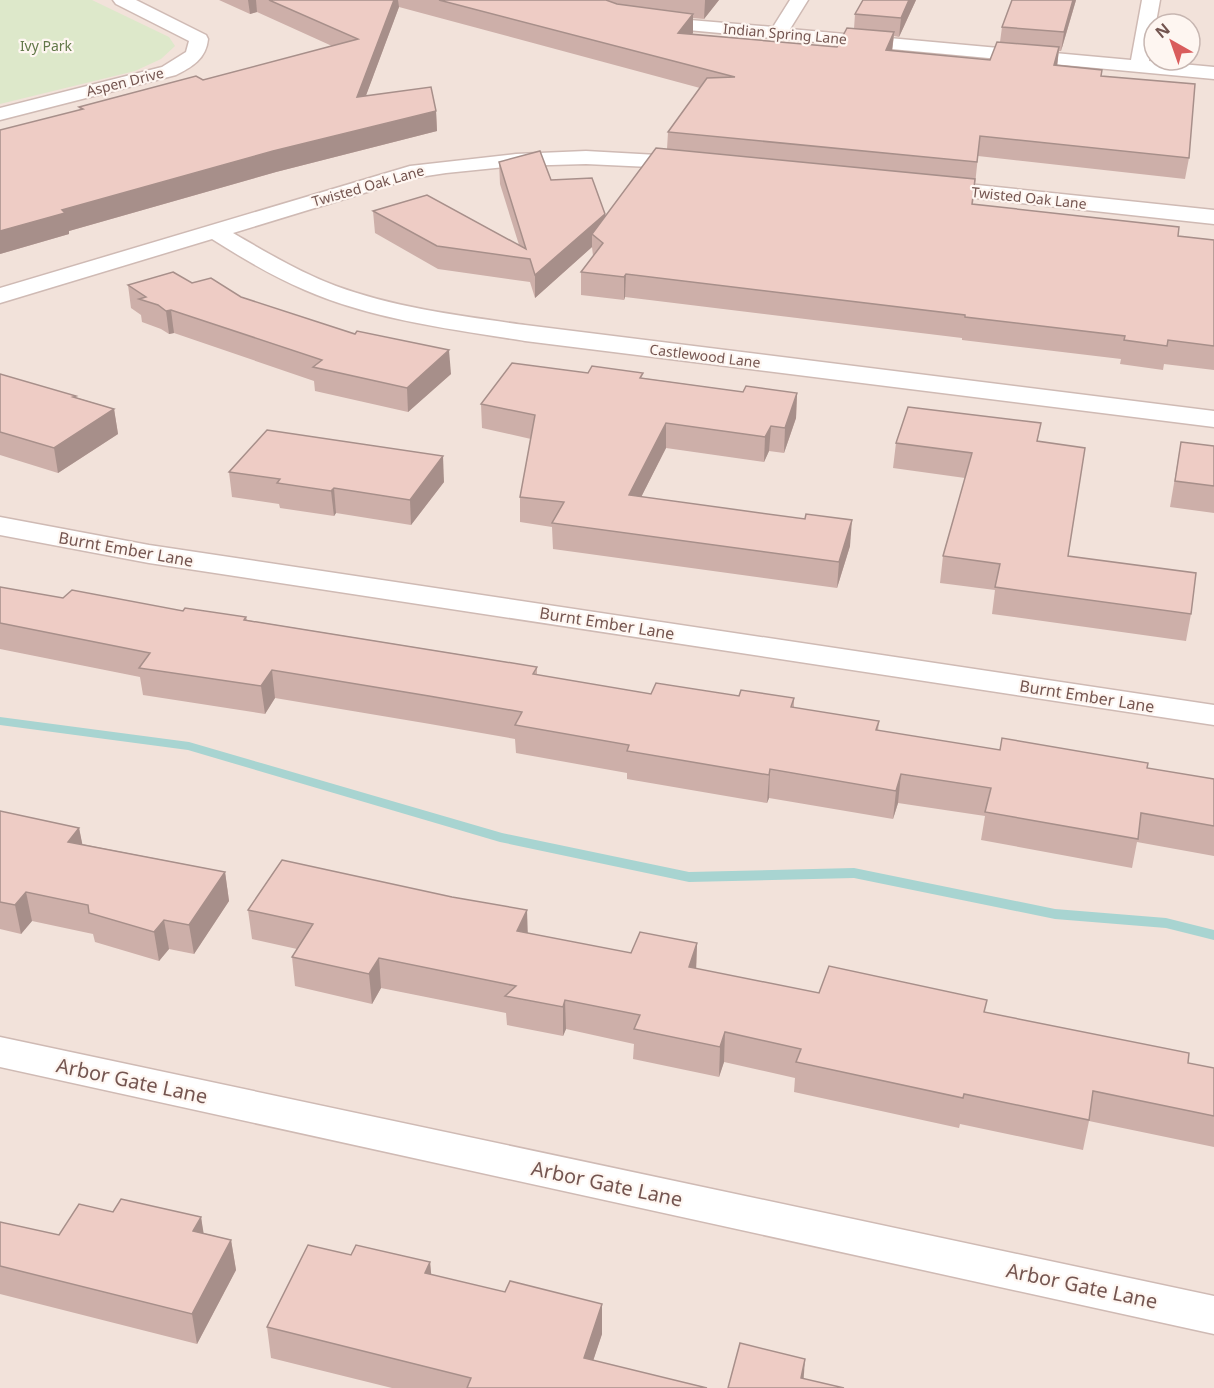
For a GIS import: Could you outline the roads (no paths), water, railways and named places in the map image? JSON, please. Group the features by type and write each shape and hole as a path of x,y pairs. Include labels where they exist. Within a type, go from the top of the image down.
{"street":[{"name":"Aspen Drive","path":"0,114 169,71 189,61 198,50 199,39 122,0"},
{"name":"Indian Spring Lane","path":"574,0 624,16 666,23 1214,73"},
{"path":"778,33 799,0"},
{"path":"1139,66 1150,0"},
{"name":"Twisted Oak Lane","path":"0,296 410,172 461,164 529,158 601,156 711,165"},
{"name":"Twisted Oak Lane","path":"910,185 1214,217"},
{"name":"Castlewood Lane","path":"214,231 273,267 328,291 434,319 525,333 1214,419"},
{"name":"Burnt Ember Lane","path":"0,526 149,554 1214,715"},
{"name":"Arbor Gate Lane","path":"0,1052 1214,1315"}],"waterway":[{"path":"0,721 189,746 500,837 689,877 854,873 1055,914 1166,923 1214,935"}],"park label":[{"name":"Ivy Park","path":"46,46"}]}
